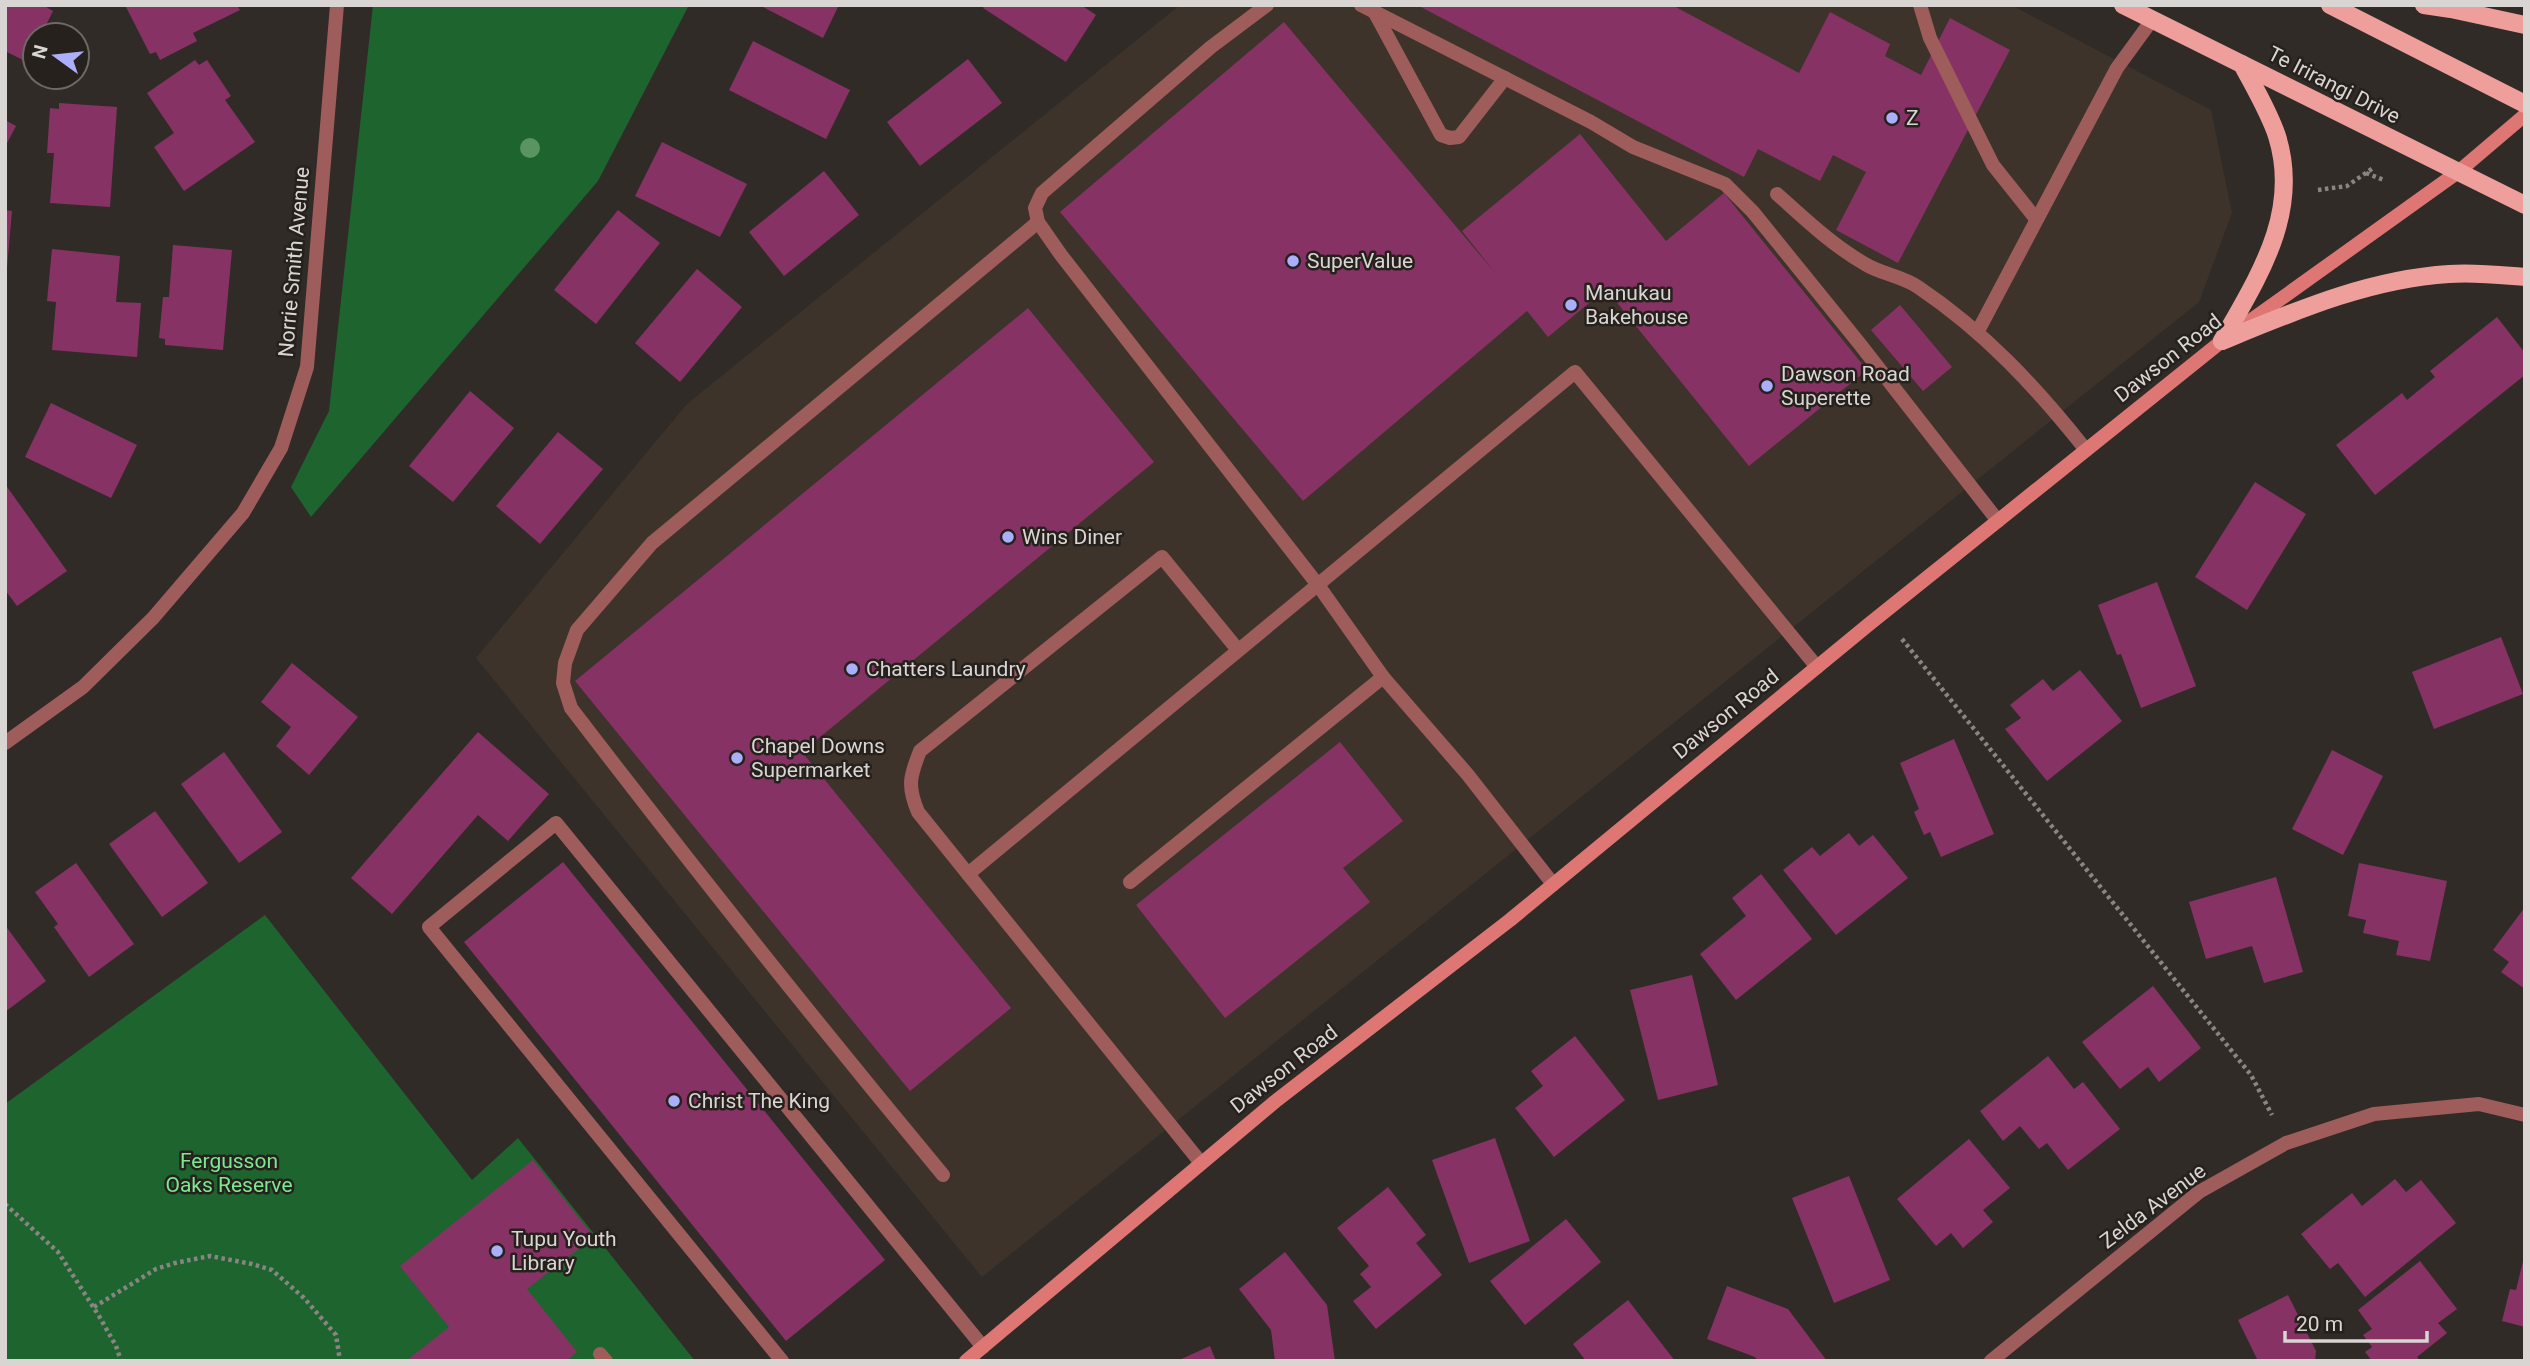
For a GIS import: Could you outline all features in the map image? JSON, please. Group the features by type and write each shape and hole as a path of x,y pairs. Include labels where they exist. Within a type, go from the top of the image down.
{"main road":[{"name":"Te Irirangi Drive","path":"2123,5 2525,205"},
{"path":"2330,5 2525,104"},
{"path":"2424,5 2525,25"},
{"path":"2222,341 2264,266 2278,227 2285,172 2276,135 2242,64"},
{"name":"Dawson Road","path":"966,1361 1201,1163 1553,884 1882,613 2222,341 2458,172 2525,115"},
{"path":"2222,341 2325,300 2387,284 2449,274 2525,277"}],"street":[{"name":"Norrie Smith Avenue","path":"5,743 83,687 153,618 243,513 281,448 307,367 337,5"},
{"path":"1267,5 1211,47 1042,193 1035,208 1038,222 1318,585 1383,677 1468,775 1553,884"},
{"path":"1361,5 1591,122 1633,147 1725,184 1753,212 1998,521"},
{"path":"1920,5 1930,38 1993,165 2036,219"},
{"path":"1374,12 1441,135 1459,137 1505,78"},
{"path":"1978,331 2117,68 2152,20"},
{"path":"1777,194 1822,234 1866,265 1916,285 1978,331 2047,401 2086,450"},
{"path":"943,1175 833,1042 571,708 563,683 565,663 577,630 652,543 1038,222"},
{"path":"968,874 1575,372 1817,667"},
{"path":"1201,1163 918,812 910,793 911,775 920,751 947,727 1161,557 1238,650"},
{"path":"1130,882 1383,677"},
{"path":"782,1361 429,928 556,823 983,1347"},
{"name":"Zelda Avenue","path":"1991,1361 2199,1192 2286,1143 2374,1114 2479,1104 2525,1115"}],"path":[{"path":"2310,191 2347,186 2380,164"},
{"path":"2366,173 2384,180"},
{"path":"1882,613 2251,1075 2286,1143"},
{"path":"5,1205 58,1252 94,1307 116,1346 121,1361"},
{"path":"94,1307 156,1269 175,1263 210,1256 252,1264 272,1269 304,1298 336,1335 340,1361"}],"shaded area":[{"path":"1180,5 2011,5 2211,110 2232,213 2199,302 982,1277 476,658 687,404"}],"green space":[{"path":"373,5 689,5 598,181 311,517 291,487 329,411"},
{"name":"Fergusson Oaks Reserve","path":"265,915 472,1180 518,1138 695,1361 5,1361 5,1104"}],"building":[{"path":"5,5 43,5 53,11 48,21 21,21 21,59 5,51"},
{"path":"125,5 237,5 240,10 193,33 197,41 160,60 156,52 150,54"},
{"path":"759,5 839,5 823,38"},
{"path":"985,5 1081,5 1096,15 1066,62 983,8"},
{"path":"1417,5 1672,5 1799,73 1830,12 1890,44 1885,56 1921,75 1950,18 2010,50 1898,263 1836,230 1866,172 1833,155 1820,181 1758,149 1744,177"},
{"name":"SuperValue","path":"1284,22 1496,274 1462,231 1580,134 1666,241 1724,193 1867,370 1749,466 1606,289 1548,337 1527,311 1303,501 1060,212"},
{"path":"753,41 850,90 826,139 729,90"},
{"path":"968,59 1002,103 920,166 887,122"},
{"path":"195,60 199,65 207,60 231,96 225,100 255,142 184,191 154,147 174,133 147,93"},
{"path":"59,103 117,107 110,207 50,203 54,153 47,153 50,108 59,109"},
{"path":"5,120 16,126 5,147"},
{"path":"662,142 747,184 720,237 635,196"},
{"path":"824,171 859,215 784,276 749,232"},
{"path":"5,210 12,211 7,268 5,268"},
{"path":"618,210 660,243 596,324 554,290"},
{"path":"173,245 232,250 223,350 165,345 165,339 159,338 163,297 169,297"},
{"path":"52,249 120,256 116,302 141,303 137,357 52,350 56,302 47,301"},
{"path":"697,269 742,307 680,382 635,343"},
{"path":"1900,305 1952,367 1923,391 1871,330"},
{"path":"1028,308 1154,462 802,752 1011,1008 910,1091 575,681"},
{"path":"2497,317 2525,353 2525,375 2375,495 2336,445 2402,393 2407,400 2435,377 2430,371"},
{"path":"470,391 514,428 453,502 409,466"},
{"path":"51,403 137,445 111,498 25,457"},
{"path":"558,432 603,469 540,544 496,506"},
{"path":"2255,482 2306,514 2247,610 2195,577"},
{"path":"5,484 67,571 17,606 5,590"},
{"path":"2157,582 2196,686 2141,708 2121,654 2117,655 2098,605"},
{"path":"2501,637 2523,694 2434,729 2412,672"},
{"path":"292,663 358,717 309,775 276,746 291,727 261,702"},
{"path":"2080,670 2122,721 2047,781 2005,729 2021,718 2010,705 2043,679 2053,691"},
{"path":"478,732 549,794 508,841 478,815 392,914 351,878"},
{"path":"1954,739 1994,834 1941,857 1930,832 1924,835 1914,812 1919,809 1900,763"},
{"path":"1340,742 1403,821 1343,868 1370,902 1225,1018 1136,905"},
{"path":"2332,750 2383,776 2343,855 2292,829"},
{"path":"224,752 282,832 239,863 181,784"},
{"path":"155,811 208,883 162,917 109,844"},
{"path":"1849,833 1859,846 1873,835 1908,878 1836,935 1783,870 1812,847 1820,856"},
{"name":"Christ The King","path":"563,862 885,1260 786,1341 464,942"},
{"path":"76,863 134,944 89,977 54,927 58,924 35,892"},
{"path":"2359,863 2447,881 2430,961 2396,955 2399,941 2363,933 2366,920 2348,916"},
{"path":"1761,874 1812,939 1736,1000 1700,954 1746,916 1732,898"},
{"path":"2276,877 2303,972 2264,983 2252,946 2206,959 2189,902"},
{"path":"2525,907 2525,989 2501,972 2509,962 2493,950"},
{"path":"5,925 46,981 5,1012"},
{"path":"1692,975 1718,1085 1658,1100 1630,990"},
{"path":"2153,986 2201,1048 2159,1082 2148,1067 2120,1089 2082,1042"},
{"path":"1575,1036 1625,1100 1554,1157 1515,1108 1543,1086 1531,1071"},
{"path":"2048,1056 2074,1089 2083,1082 2120,1129 2068,1170 2047,1143 2039,1149 2020,1126 2003,1141 1980,1111"},
{"path":"1495,1138 1530,1241 1469,1263 1432,1160"},
{"path":"1969,1139 2010,1188 1983,1210 1993,1222 1963,1248 1951,1233 1936,1246 1897,1199"},
{"name":"Tupu Youth Library","path":"533,1160 594,1237 527,1289 577,1352 566,1361 406,1361 449,1327 400,1266"},
{"path":"1849,1176 1890,1280 1834,1303 1792,1198"},
{"path":"2395,1179 2406,1192 2421,1180 2456,1223 2365,1297 2338,1263 2330,1269 2301,1234 2352,1193 2362,1206"},
{"path":"1388,1187 1426,1235 1416,1243 1442,1275 1376,1329 1353,1301 1371,1287 1360,1274 1369,1266 1337,1228"},
{"path":"1566,1219 1601,1262 1525,1325 1490,1281"},
{"path":"1285,1252 1327,1305 1335,1361 1275,1361 1271,1330 1239,1289"},
{"path":"2524,1257 2525,1327 2502,1321 2510,1289 2516,1290"},
{"path":"2420,1261 2457,1309 2438,1323 2447,1333 2417,1357 2420,1361 2372,1361 2365,1352 2372,1347 2363,1335 2372,1329 2358,1310"},
{"path":"1727,1286 1788,1309 1827,1361 1758,1361 1755,1357 1707,1339"},
{"path":"2288,1295 2316,1351 2315,1361 2258,1361 2238,1320"},
{"path":"1628,1300 1675,1361 1586,1361 1573,1344"},
{"path":"1210,1346 1216,1361 1177,1361"}],"place":[{"name":"Z","path":"1892,118"},
{"name":"SuperValue","path":"1293,261"},
{"name":"Manukau Bakehouse","path":"1571,305"},
{"name":"Dawson Road Superette","path":"1767,386"},
{"name":"Wins Diner","path":"1008,537"},
{"name":"Chatters Laundry","path":"852,669"},
{"name":"Chapel Downs Supermarket","path":"737,758"},
{"name":"Christ The King","path":"674,1101"},
{"name":"Tupu Youth Library","path":"497,1251"}]}
